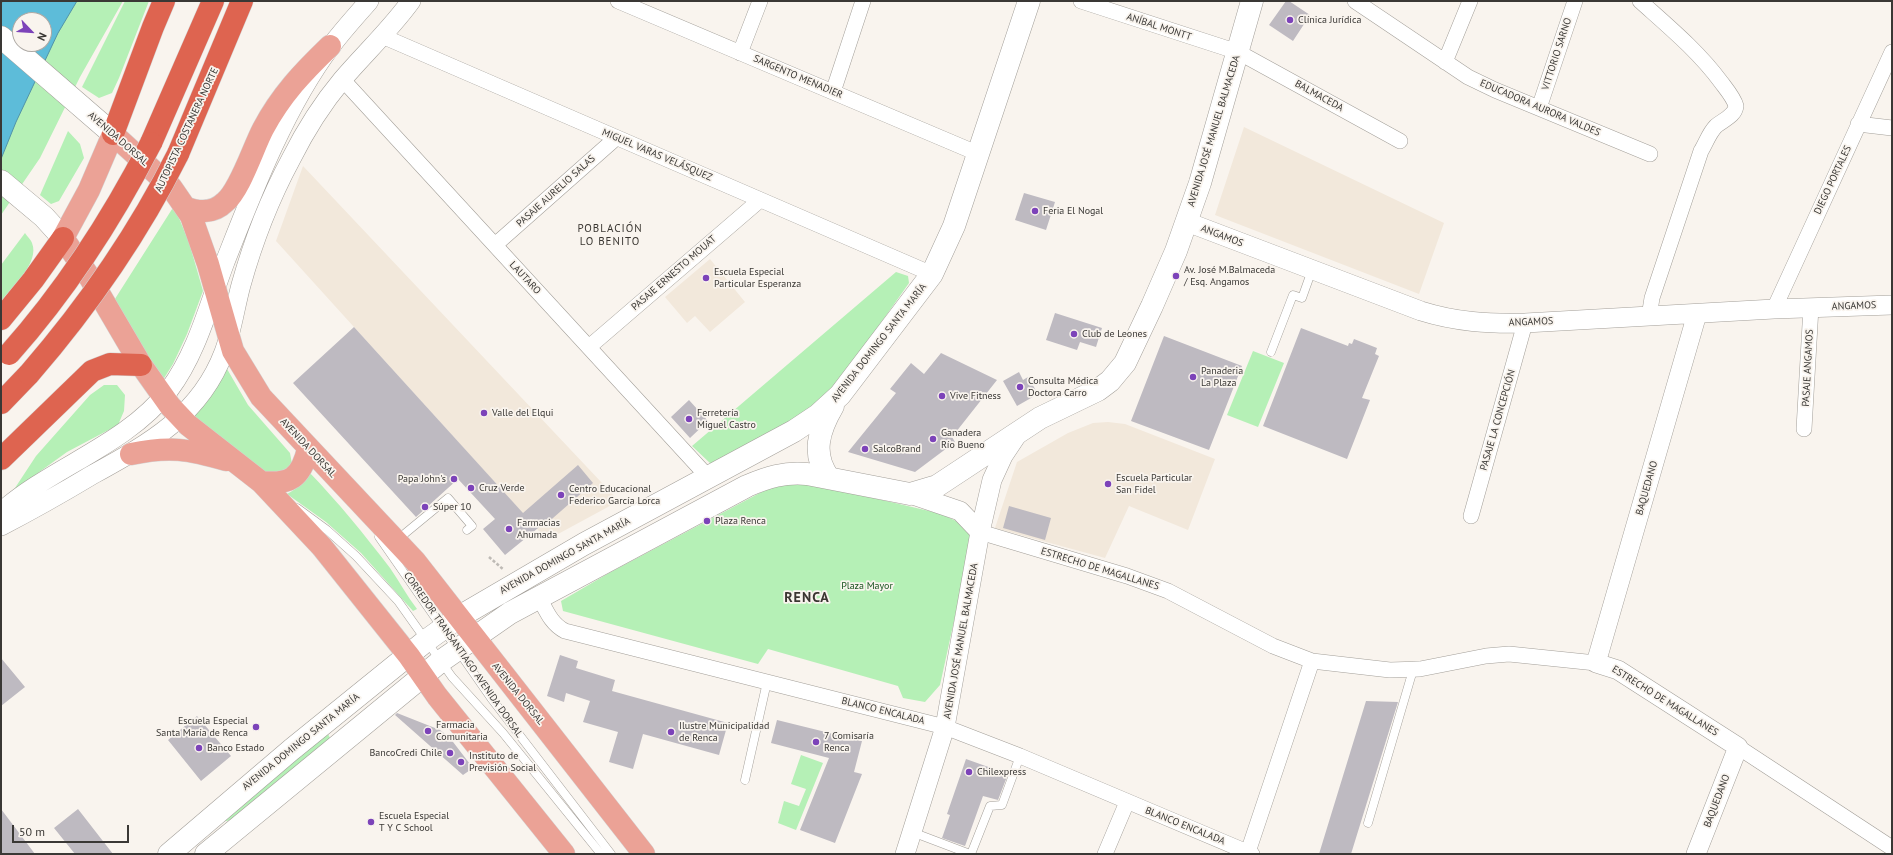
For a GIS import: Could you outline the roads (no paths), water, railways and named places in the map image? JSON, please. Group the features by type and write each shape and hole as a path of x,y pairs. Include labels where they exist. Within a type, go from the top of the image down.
{"highway":[{"path":"113,134 164,1"},
{"path":"5,358 60,292 101,232 139,167 174,93 212,1"},
{"name":"AUTOPISTA COSTANERA NORTE","path":"1,403 29,374 92,296 128,244 166,176 199,106 242,1"},
{"path":"1,319 33,280 63,238"},
{"path":"1,459 92,371 110,364 141,365"}],"main road":[{"name":"AVENIDA DOMINGO SANTA MARÍA","path":"169,854 291,750 443,629 577,548 794,432 818,415 840,395 932,274 948,242 979,154 1029,1"},
{"name":"AVENIDA JOSÉ MANUEL BALMACEDA","path":"829,478 910,494 937,486 1020,430 1052,412 1098,390 1118,372 1131,353 1187,222 1213,144 1252,1"},
{"name":"AVENIDA DORSAL","path":"1,37 158,173 171,187 186,207 201,241 233,351 261,397 308,449 396,540 443,629 474,638 644,854"},
{"path":"186,207 193,210 208,211 222,206 227,201 236,188 255,144 273,111 301,74 330,46"},
{"path":"63,238 89,190 113,134"},
{"path":"1,181 44,217 63,238 90,278 141,365 163,397 181,418 261,482 322,547 409,656 437,696 564,854"},
{"path":"829,478 819,460 817,448 818,439 826,420 840,395"},
{"path":"131,454 155,449 180,449 236,463"},
{"path":"261,482 277,483 290,480 299,472 308,449"},
{"path":"206,854 449,656 510,613 762,479 781,474 793,473 829,478"}],"street":[{"path":"1,512 42,482 114,439 163,397 174,383 189,355 248,205 280,134 304,89 330,46 369,1"},
{"path":"1,526 35,509 154,440 181,418 208,384 229,338 242,284 279,181 313,121 342,80 382,36 410,1"},
{"name":"SARGENTO MENADIER","path":"618,1 979,154"},
{"path":"740,53 760,1"},
{"path":"833,92 863,1"},
{"name":"ANÍBAL MONTT","path":"1081,1 1238,52"},
{"name":"EDUCADORA AURORA VALDES","path":"1355,1 1468,77 1495,90 1650,154"},
{"path":"1445,62 1470,1"},
{"name":"VITTORIO SARNO","path":"1539,108 1574,1"},
{"path":"1646,4 1692,47 1726,88 1736,104 1735,112 1716,126 1701,151 1652,298 1649,317"},
{"name":"MIGUEL VARAS VELÁSQUEZ","path":"382,36 932,274"},
{"name":"BALMACEDA","path":"1238,52 1400,141"},
{"name":"DIEGO PORTALES","path":"1774,309 1892,52"},
{"name":"LAUTARO","path":"342,80 708,477"},
{"path":"1858,124 1892,128"},
{"name":"PASAJE AURELIO SALAS","path":"495,245 616,138"},
{"name":"PASAJE ERNESTO MOUAT","path":"589,347 760,200"},
{"name":"ANGAMOS","path":"1187,222 1439,317 1475,323 1525,323 1811,307 1892,305"},
{"name":"PASAJE ANGAMOS","path":"1804,429 1811,307"},
{"name":"BAQUEDANO","path":"1596,663 1697,314"},
{"name":"PASAJE LA CONCEPCIÓN","path":"1471,516 1525,323"},
{"name":"AVENIDA JOSÉ MANUEL BALMACEDA","path":"905,854 945,727 980,532 992,480 1011,442 1020,430"},
{"name":"ESTRECHO DE MAGALLANES","path":"910,494 960,512 980,532 1127,576 1168,591 1286,652 1312,661 1375,669 1413,670 1486,656 1524,654 1610,666 1622,672 1892,848"},
{"name":"BLANCO ENCALADA","path":"539,597 551,620 565,631 945,727 1020,756 1127,802 1224,849 1250,853"},
{"path":"1250,853 1312,661"},
{"name":"BAQUEDANO","path":"1696,854 1738,747"},
{"path":"1105,854 1127,802"}],"lane":[{"path":"1271,352 1293,295 1302,298 1312,270"},
{"name":"CORREDOR TRANSANTIAGO AVENIDA DORSAL","path":"261,482 322,526 356,556 398,601 443,629 449,656 541,764 611,854"},
{"name":"CORREDOR TRANSANTIAGO AVENIDA DORSAL","path":"348,491 443,629 452,676 527,761 600,854"},
{"path":"396,540 448,498 472,526 467,530"},
{"path":"1368,823 1413,670"},
{"path":"745,780 768,682"},
{"path":"912,832 970,854 990,806 1002,805 1020,756"}],"water":[{"path":"3,1 77,1 52,46 52,12 12,12 12,52 49,52 16,122 1,159 1,5"}],"place":[{"name":"Clínica Jurídica","path":"1290,20"},
{"name":"Feria El Nogal","path":"1035,211"},
{"name":"Av. José M.Balmaceda / Esq. Angamos","path":"1176,276"},
{"name":"Escuela Especial Particular Esperanza","path":"706,278"},
{"name":"Club de Leones","path":"1074,334"},
{"name":"Panaderia La Plaza","path":"1193,377"},
{"name":"Consulta Médica Doctora Carro","path":"1020,387"},
{"name":"Vive Fitness","path":"942,396"},
{"name":"Valle del Elqui","path":"484,413"},
{"name":"Ferretería Miguel Castro","path":"689,419"},
{"name":"Ganadera Río Bueno","path":"933,439"},
{"name":"SalcoBrand","path":"865,449"},
{"name":"Papa John's","path":"454,479"},
{"name":"Escuela Particular San Fidel","path":"1108,484"},
{"name":"Cruz Verde","path":"471,488"},
{"name":"Centro Educacional Federico García Lorca","path":"561,495"},
{"name":"Súper 10","path":"425,507"},
{"name":"Plaza Renca","path":"707,521"},
{"name":"Farmacias Ahumada","path":"509,529"},
{"name":"Escuela Especial Santa María de Renca","path":"256,727"},
{"name":"Farmacia Comunitaria","path":"428,731"},
{"name":"Ilustre Municipalidad de Renca","path":"671,732"},
{"name":"7 Comisaría Renca","path":"816,742"},
{"name":"Banco Estado","path":"199,748"},
{"name":"BancoCredi Chile","path":"450,753"},
{"name":"Instituto de Previsión Social","path":"461,762"},
{"name":"Chilexpress","path":"969,772"},
{"name":"Escuela Especial T Y C School","path":"371,822"}],"district":[{"name":"POBLACIÓN LO BENITO","path":"610,235"},
{"name":"RENCA","path":"807,598"}],"park label":[{"name":"Plaza Mayor","path":"867,586"}]}
